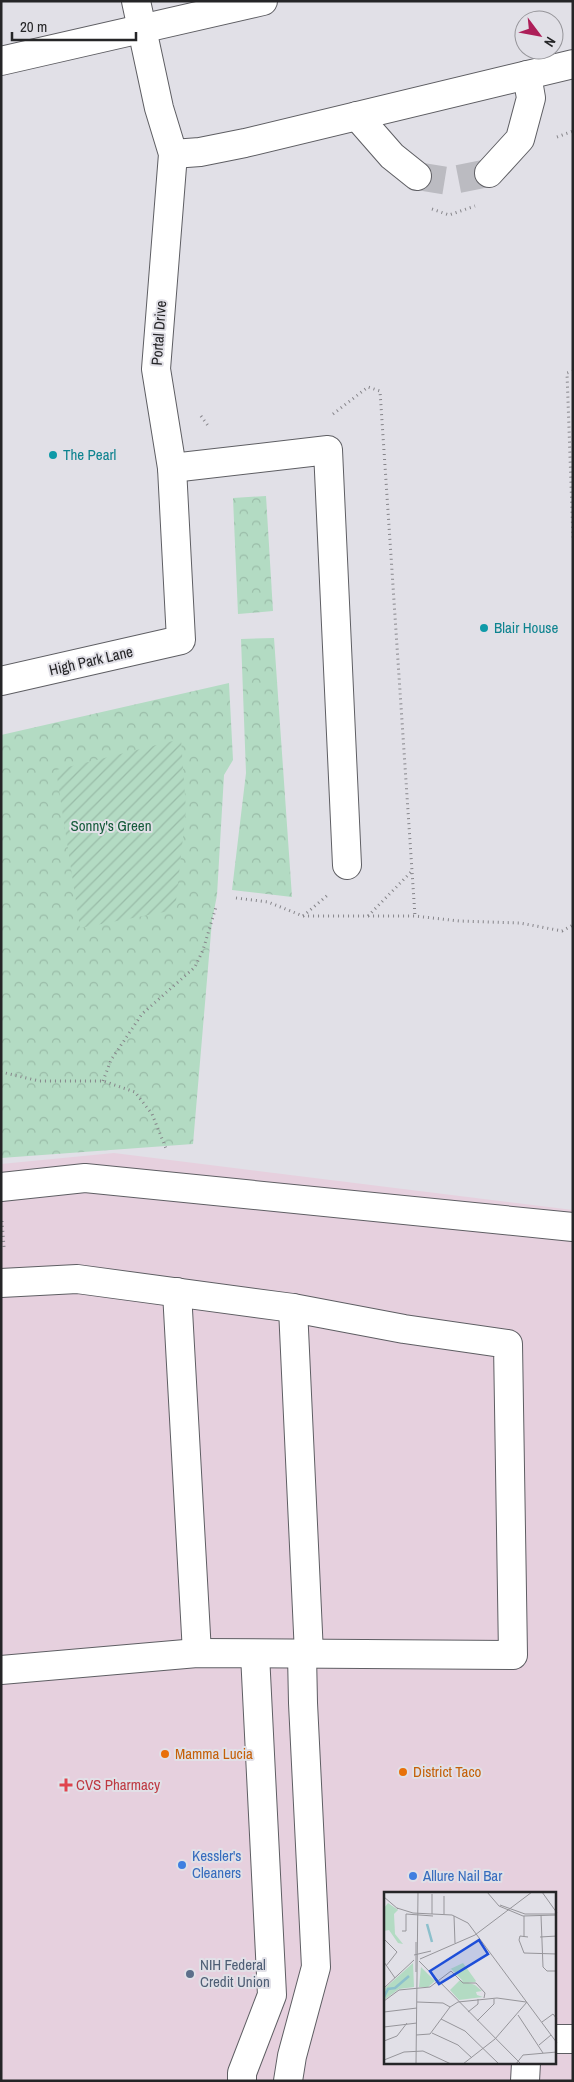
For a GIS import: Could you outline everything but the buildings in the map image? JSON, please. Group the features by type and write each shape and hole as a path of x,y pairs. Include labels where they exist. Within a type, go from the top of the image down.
{"street":[{"name":"Portal Drive","path":"136,1 159,108 173,154 156,369 172,468 181,640"},
{"path":"1,61 263,1"},
{"path":"173,154 200,152 245,143 573,64"},
{"path":"489,174 520,139 531,98 527,75"},
{"path":"358,116 392,156 417,176"},
{"path":"172,468 328,450 341,877"},
{"name":"High Park Lane","path":"1,681 181,640"},
{"path":"1,1187 85,1178 573,1226"},
{"path":"1,1283 77,1279 294,1308 404,1329 508,1344 513,1656 197,1653 1,1670"},
{"path":"178,1292 197,1653"},
{"path":"288,2081 292,2056 316,1967 294,1308"},
{"path":"242,2081 242,2073 272,1995 255,1654"},
{"path":"556,2039 573,2039"},
{"path":"525,2081 526,2064"}],"path":[{"path":"549,141 573,131"},
{"path":"431,209 449,215 483,203"},
{"path":"573,371 568,372 573,540"},
{"path":"195,408 213,432"},
{"path":"368,917 411,872"},
{"path":"303,916 341,877"},
{"path":"236,898 268,902 303,916 415,916 459,921 520,923 562,930 573,925"},
{"path":"103,1081 111,1060 142,1014 195,967 203,950 216,907"},
{"path":"1,1072 39,1081 103,1081 136,1092 152,1114 167,1151"},
{"path":"2,1215 4,1255"}],"shaded area":[{"path":"114,1153 573,1210 573,2081 1,2081 1,1164"}],"green space":[{"path":"266,496 273,611 238,614 233,498"},
{"path":"274,638 292,897 232,890 246,773 241,639"},
{"name":"Sonny's Green","path":"229,683 233,760 224,775 217,895 212,921 193,1144 1,1158 1,735"},
{"path":"181,739 186,810 175,910 80,928 56,770"}],"tunnel":[{"path":"417,176 448,181 489,173"}],"place":[{"name":"The Pearl","path":"53,455"},
{"name":"Blair House","path":"484,628"},
{"name":"Mamma Lucia","path":"165,1754"},
{"name":"District Taco","path":"403,1772"},
{"name":"CVS Pharmacy","path":"66,1785"},
{"name":"Kessler's Cleaners","path":"182,1865"},
{"name":"Allure Nail Bar","path":"413,1876"},
{"name":"NIH Federal Credit Union","path":"190,1974"}]}
